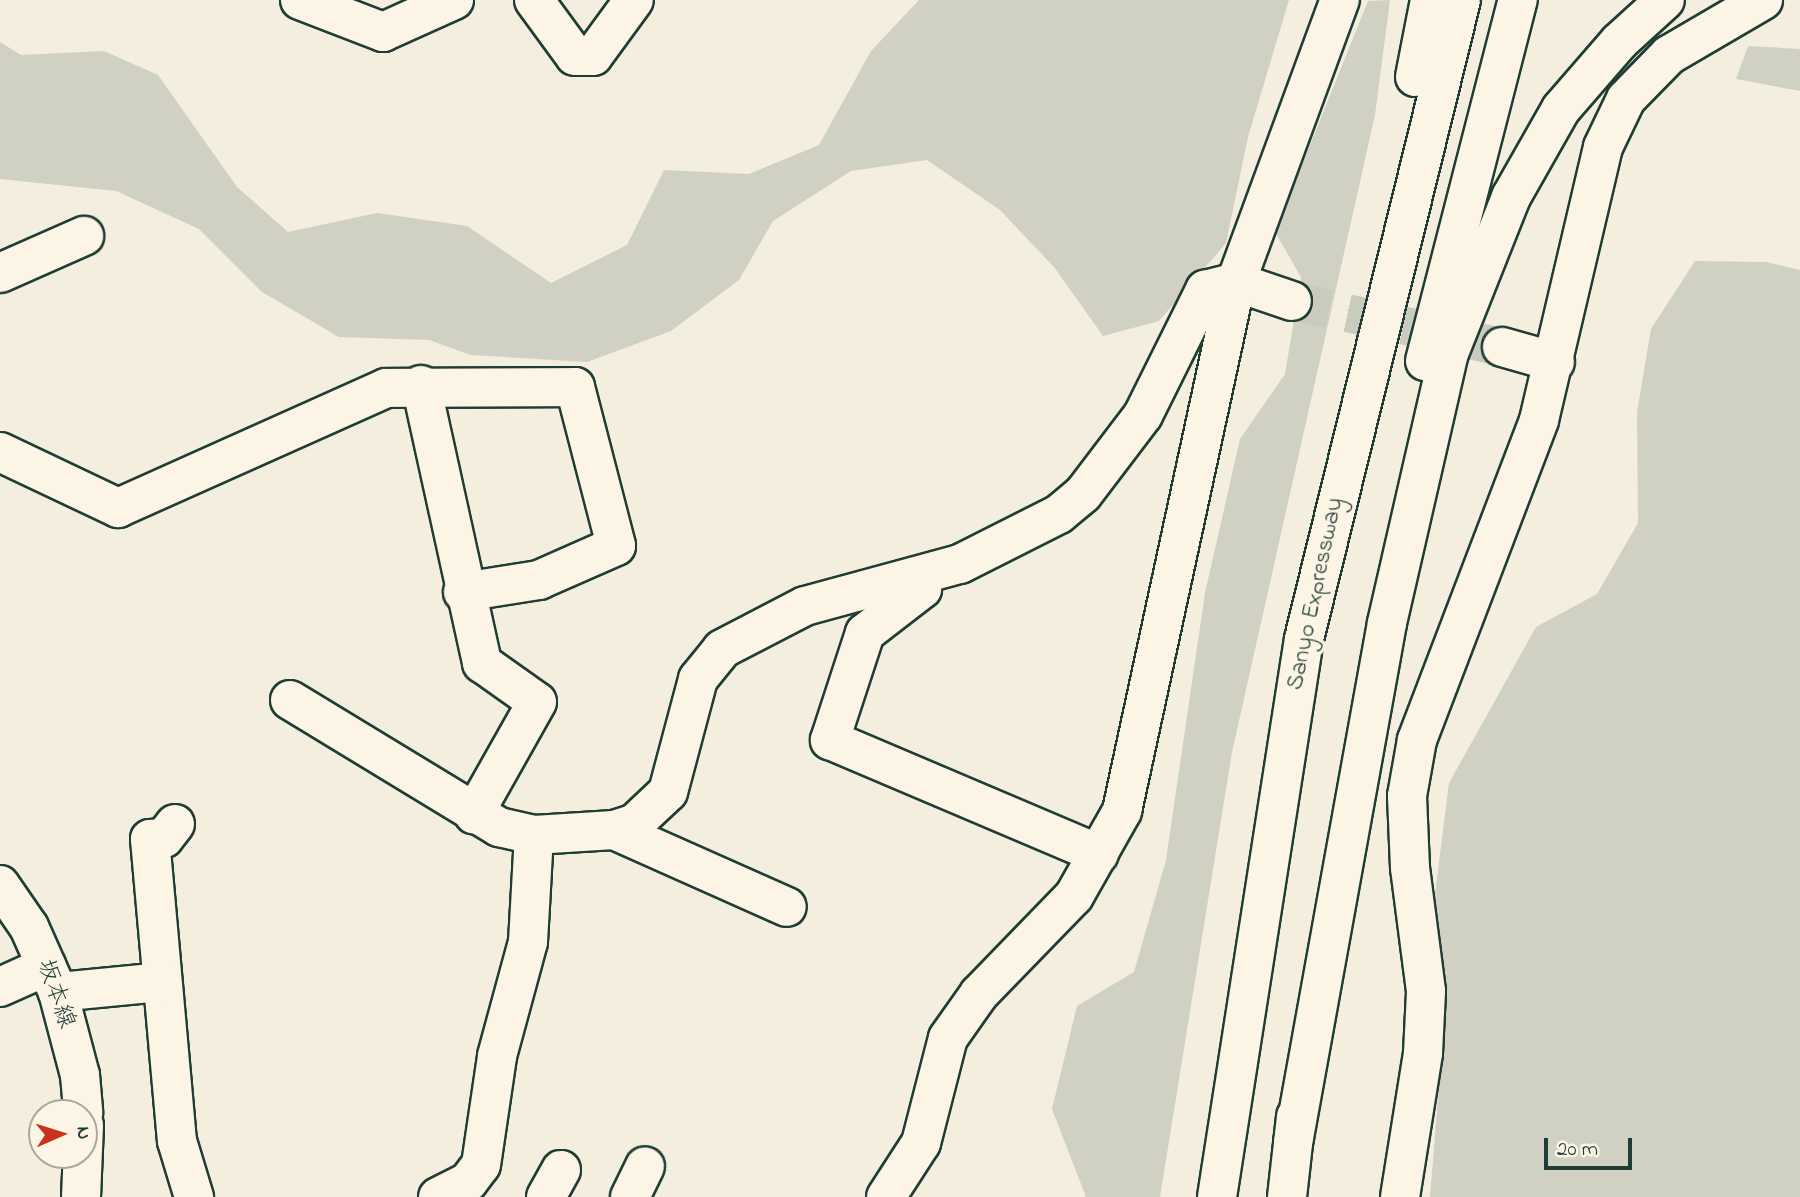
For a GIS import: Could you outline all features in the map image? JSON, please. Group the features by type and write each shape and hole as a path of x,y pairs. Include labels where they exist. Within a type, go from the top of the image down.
{"main road":[{"path":"299,0 383,32 454,0"},
{"path":"534,0 575,57 593,56 634,0"},
{"path":"886,1197 921,1143 948,1038 979,994 1074,896 1122,811 1236,282 1340,0"},
{"path":"1304,639 1430,0"},
{"name":"Sanyo Expressway","path":"1217,1197 1304,639 1461,0"},
{"path":"1287,1197 1366,641 1451,248 1518,0"},
{"path":"1293,1143 1387,623 1449,352 1511,197 1561,109 1665,0"},
{"path":"1400,1197 1423,1054 1426,991 1410,868 1407,796 1417,740 1499,533 1555,362 1603,147 1626,99 1669,55 1763,0"},
{"path":"0,273 84,236"},
{"path":"290,701 474,814 534,835 614,830 635,824 668,792 698,679 722,649 805,606 923,576 1059,514 1083,495 1143,415 1205,290 1236,282 1292,301"},
{"path":"1502,347 1555,362"},
{"path":"421,385 463,592 482,663 537,702 474,814"},
{"path":"0,452 118,508 386,388 421,385 575,387 616,545 540,580 463,592"},
{"path":"923,576 922,589 865,633 830,740 1099,854"},
{"path":"176,824 164,838 150,839 177,1141 194,1197"},
{"path":"614,830 788,907"},
{"path":"438,1197 468,1182 481,1165 497,1056 528,942 534,835"},
{"name":"坂本線","path":"0,885 52,979 80,1075 82,1099"},
{"path":"0,987 52,979 162,982"},
{"path":"80,1197 82,1169"}],"shaded area":[{"path":"919,0 1289,0 1248,137 1226,243 1159,321 1103,336 1054,267 1000,210 927,160 851,171 773,221 739,280 671,331 587,362 471,355 429,340 339,337 262,292 199,229 116,191 0,179 0,42 21,55 104,51 158,75 237,187 288,232 377,213 467,226 551,283 627,245 664,170 749,174 819,145 871,51"},
{"path":"1390,0 1375,115 1232,752 1160,1197 1086,1197 1052,1109 1077,1006 1134,972 1166,860 1205,593 1240,439 1285,374 1301,277 1275,232 1368,1"},
{"path":"1748,46 1800,49 1800,91 1736,79"},
{"path":"1695,261 1766,262 1800,270 1800,1197 1430,1197 1445,1012 1435,894 1449,783 1536,627 1597,594 1638,523 1637,412 1651,329"}],"tunnel":[{"path":"1292,301 1502,347"}]}
